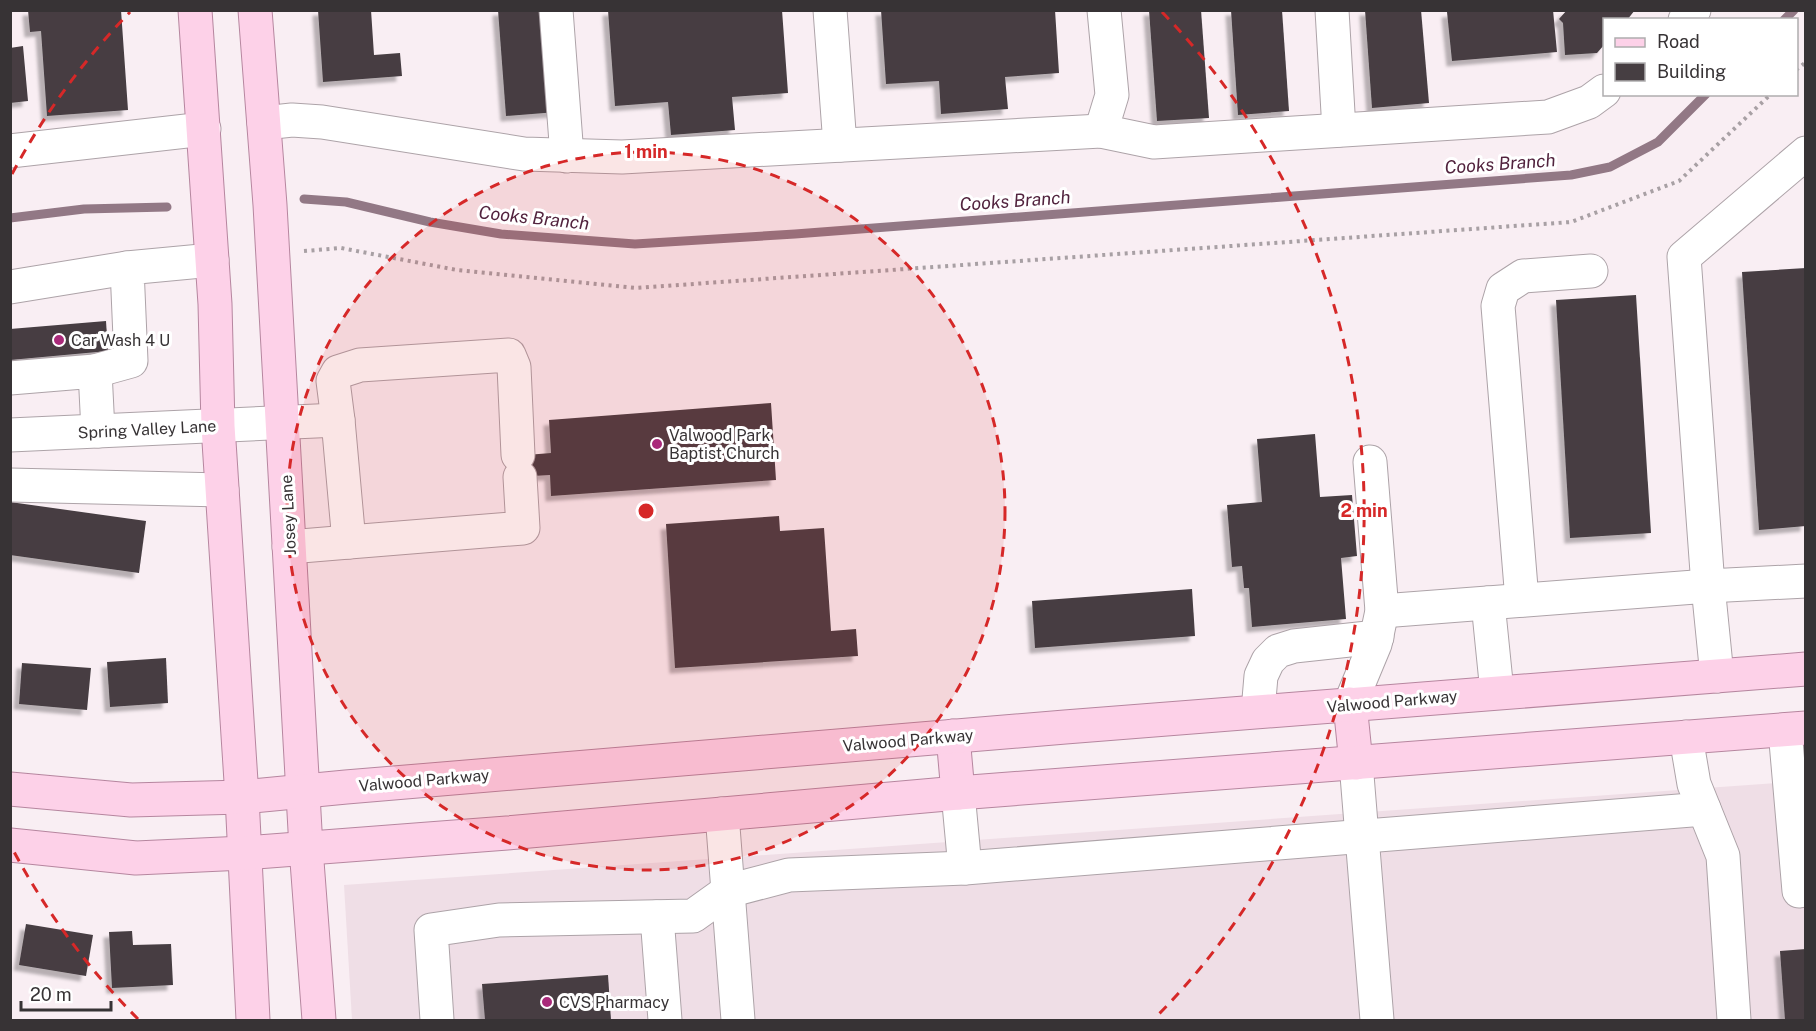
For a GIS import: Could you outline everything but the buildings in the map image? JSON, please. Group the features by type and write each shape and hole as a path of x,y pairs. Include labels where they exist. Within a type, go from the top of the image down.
{"main road":[{"path":"195,10 215,304 218,426 242,797 253,1020"},
{"name":"Josey Lane","path":"255,10 283,422 306,848 319,1020"},
{"name":"Valwood Parkway","path":"10,789 131,800 242,797 303,790 1258,711 1806,669"},
{"path":"1350,704 1356,763"},
{"path":"10,845 136,858 244,853 958,793 1686,737 1799,722"},
{"path":"953,736 958,793"}],"street":[{"path":"556,10 567,156"},
{"path":"830,10 840,145"},
{"path":"1101,131 1112,95 1104,10"},
{"path":"1332,10 1340,130"},
{"path":"264,123 292,120 322,122 524,154 621,157 1101,131 1154,142 1548,117 1589,102 1603,92"},
{"path":"10,151 204,129"},
{"path":"1716,676 1684,256 1806,153"},
{"path":"10,287 127,268 212,260"},
{"path":"10,378 95,371 131,362 127,268"},
{"path":"1522,600 1498,306 1503,289 1523,276 1591,271"},
{"path":"289,547 524,528 514,368 509,355 360,365 338,372 333,381 349,542"},
{"path":"95,371 98,431"},
{"name":"Spring Valley Lane","path":"10,435 338,420"},
{"path":"1350,704 1362,680 1380,624 1370,462"},
{"path":"10,485 222,490"},
{"path":"1258,711 1260,676 1278,651 1380,624 1488,603 1806,581"},
{"path":"1488,603 1497,692"},
{"path":"1799,722 1799,891 1806,890"},
{"path":"1686,737 1694,784 1724,856 1734,1020"},
{"path":"1356,763 1377,1020"},
{"path":"958,793 965,868"},
{"path":"437,1020 431,930 499,920 693,916 728,891 789,875 965,868 1704,810"},
{"path":"722,814 738,1020"},
{"path":"657,917 665,1020"}],"path":[{"path":"302,252 341,248 457,270 636,288 1571,222 1679,181 1769,96"}],"shaded area":[{"path":"1805,781 1805,1020 352,1020 344,885"}],"waterway":[{"name":"Cooks Branch","path":"1786,18 1794,10"},
{"name":"Cooks Branch","path":"304,199 346,202 430,222 501,234 635,244 795,234 1571,175 1610,167 1658,142 1704,96"},
{"name":"Cooks Branch","path":"10,218 84,209 167,207"}],"place":[{"name":"Car Wash 4 U","path":"59,340"},
{"name":"Valwood Park Baptist Church","path":"657,444"},
{"name":"CVS Pharmacy","path":"547,1002"}]}
